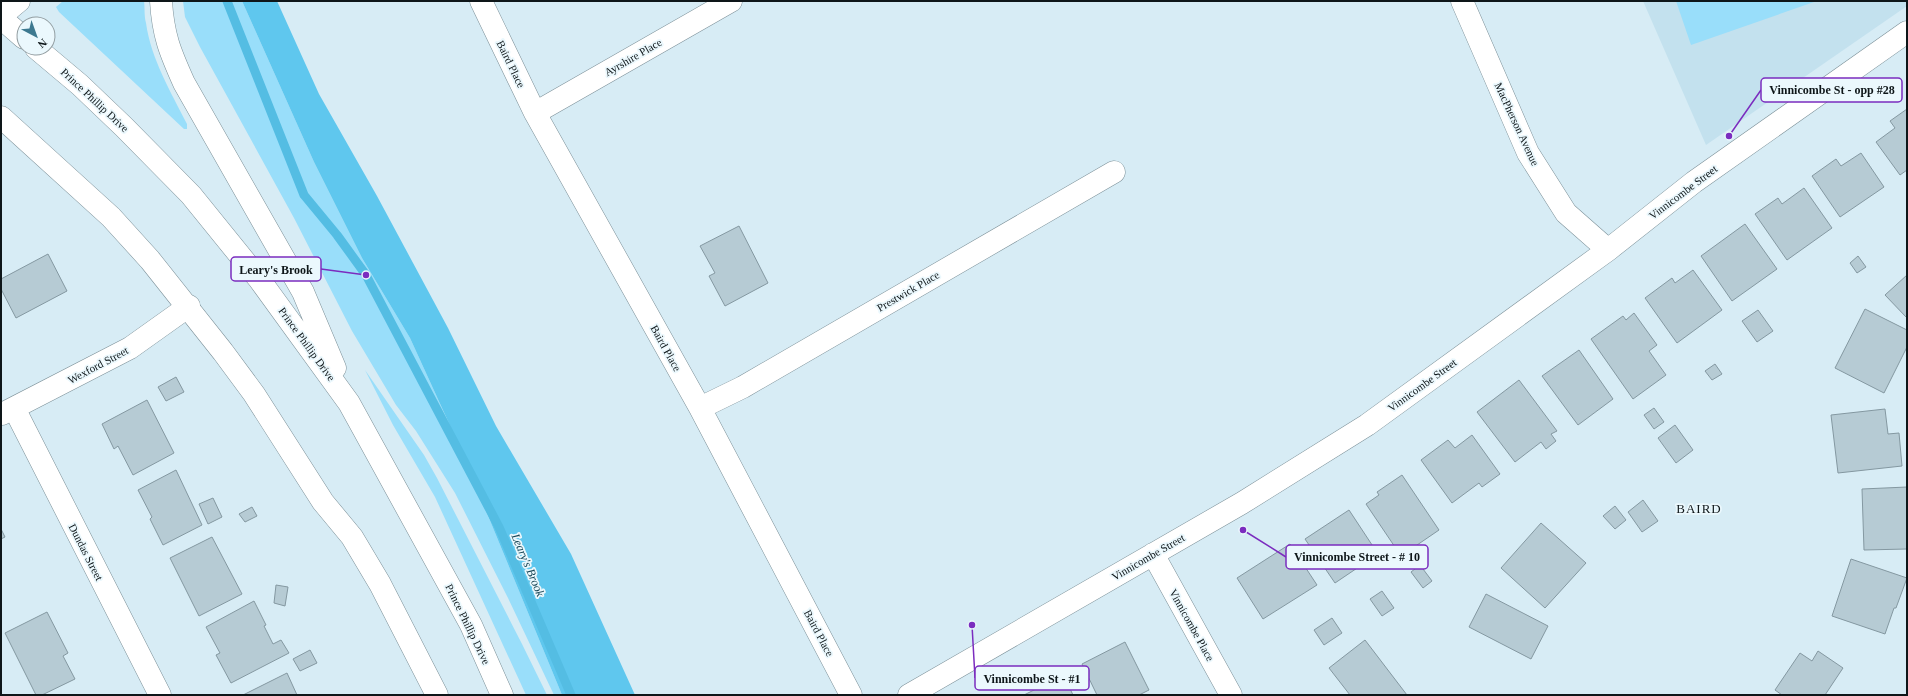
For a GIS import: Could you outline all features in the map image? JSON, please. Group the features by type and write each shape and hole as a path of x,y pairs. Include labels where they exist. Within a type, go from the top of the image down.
{"street":[{"path":"16,31 1,17 20,1"},
{"path":"161,1 162,21 169,49 184,83 303,292 349,402"},
{"name":"Baird Place","path":"480,1 534,113 700,408 851,695"},
{"name":"Ayrshire Place","path":"534,113 731,1"},
{"name":"MacPherson Avenue","path":"1462,1 1528,153 1566,214 1608,250"},
{"name":"Vinnicombe Street","path":"909,695 1242,503 1367,425 1608,250 1694,182 1907,32"},
{"name":"Prince Phillip Drive","path":"46,56 80,85 124,127 191,195 259,279 349,402 471,625 502,695"},
{"path":"1,117 111,217 189,306 254,394 323,502 352,537 380,584 437,695"},
{"name":"Prestwick Place","path":"700,408 744,387 1114,172"},
{"name":"Wexford Street","path":"8,411 130,348 189,306"},
{"name":"Dundas Street","path":"8,411 160,695"},
{"name":"Vinnicombe Place","path":"1153,554 1231,695"}],"shaded area":[{"path":"63,1 144,1 145,20 152,49 162,75 187,124 187,129 184,129 59,12 56,7"},
{"path":"183,1 242,1 314,162 362,258 410,338 458,443 562,695 554,695 508,598 455,493 416,431 396,405 352,331 294,218 200,47 185,17"},
{"path":"242,1 277,1 319,94 377,196 448,328 496,426 571,554 635,695 562,695 458,443 410,338 362,258 314,162"},
{"path":"1643,1 1907,1 1907,6 1706,145"},
{"path":"1676,1 1813,1 1814,2 1691,45"},
{"path":"365,370 424,455 437,478 547,695 526,695 435,497 393,425"}],"building":[{"path":"1907,109 1907,170 1900,175 1876,142 1895,128 1890,121"},
{"path":"1861,153 1884,187 1840,217 1812,176 1836,159 1841,166"},
{"path":"1804,188 1832,228 1787,260 1755,214 1778,198 1782,204"},
{"path":"1745,224 1777,269 1732,301 1701,256"},
{"path":"739,226 768,283 725,306 709,276 715,273 700,246"},
{"path":"48,254 67,291 16,318 1,289 1,279"},
{"path":"1858,256 1866,267 1857,273 1850,263"},
{"path":"1693,270 1722,310 1677,343 1645,298 1672,278 1675,283"},
{"path":"1907,275 1907,318 1885,295"},
{"path":"1865,309 1907,330 1907,347 1884,393 1835,368"},
{"path":"1758,310 1773,331 1757,342 1742,321"},
{"path":"1634,313 1657,345 1649,351 1666,375 1633,399 1591,339 1623,316 1626,320"},
{"path":"1579,350 1613,399 1578,425 1542,376"},
{"path":"1715,364 1722,374 1712,380 1705,371"},
{"path":"176,377 184,392 166,401 158,387"},
{"path":"1519,380 1557,431 1551,434 1556,441 1546,449 1541,442 1515,462 1477,412"},
{"path":"147,400 174,453 133,475 118,446 114,449 102,424"},
{"path":"1654,408 1664,422 1654,429 1644,415"},
{"path":"1885,409 1888,434 1899,433 1902,466 1838,473 1831,415"},
{"path":"1675,425 1693,450 1676,463 1658,438"},
{"path":"1472,435 1500,474 1482,487 1479,483 1452,503 1421,460 1448,440 1455,448"},
{"path":"176,470 202,525 163,545 150,519 152,517 138,490"},
{"path":"1402,475 1439,530 1401,556 1366,504 1379,495 1377,492"},
{"path":"1907,487 1907,549 1864,550 1862,489"},
{"path":"213,498 222,517 208,524 199,504"},
{"path":"1643,500 1658,521 1642,532 1628,512"},
{"path":"1615,506 1626,520 1615,529 1603,516"},
{"path":"252,507 257,516 245,522 239,514"},
{"path":"1349,510 1378,554 1335,583 1305,539"},
{"path":"1541,523 1586,563 1545,608 1501,568"},
{"path":"1,529 5,537 1,539"},
{"path":"212,537 242,594 199,616 170,558"},
{"path":"1290,544 1317,585 1263,619 1237,578"},
{"path":"1851,559 1907,578 1885,634 1832,616"},
{"path":"1420,565 1432,581 1423,588 1411,572"},
{"path":"276,585 288,587 285,606 274,603"},
{"path":"1382,591 1394,608 1382,616 1370,599"},
{"path":"1486,594 1548,626 1531,659 1469,627"},
{"path":"254,601 266,625 264,626 273,644 281,640 289,653 231,683 216,655 220,653 206,627"},
{"path":"47,612 68,653 63,656 75,679 42,695 36,695 5,633"},
{"path":"1332,618 1342,633 1324,645 1314,630"},
{"path":"1365,640 1407,695 1350,695 1329,668"},
{"path":"1125,642 1149,690 1139,695 1097,695 1082,664"},
{"path":"310,650 317,663 300,671 293,659"},
{"path":"1818,651 1843,668 1825,695 1782,695 1775,690 1800,653 1812,661"},
{"path":"1062,672 1073,695 1024,695 1040,687 1038,684"},
{"path":"287,673 297,695 243,695"}],"waterway":[{"name":"Leary's Brook","path":"227,1 304,195 337,235 366,275 499,527 571,695"}],"place":[{"name":"Vinnicombe St - opp #28","path":"1729,136"},
{"name":"Leary's Brook","path":"366,275"},
{"name":"Vinnicombe Street - # 10","path":"1243,530"},
{"name":"Vinnicombe St - #1","path":"972,625"}],"district":[{"name":"BAIRD","path":"1699,508"}]}
